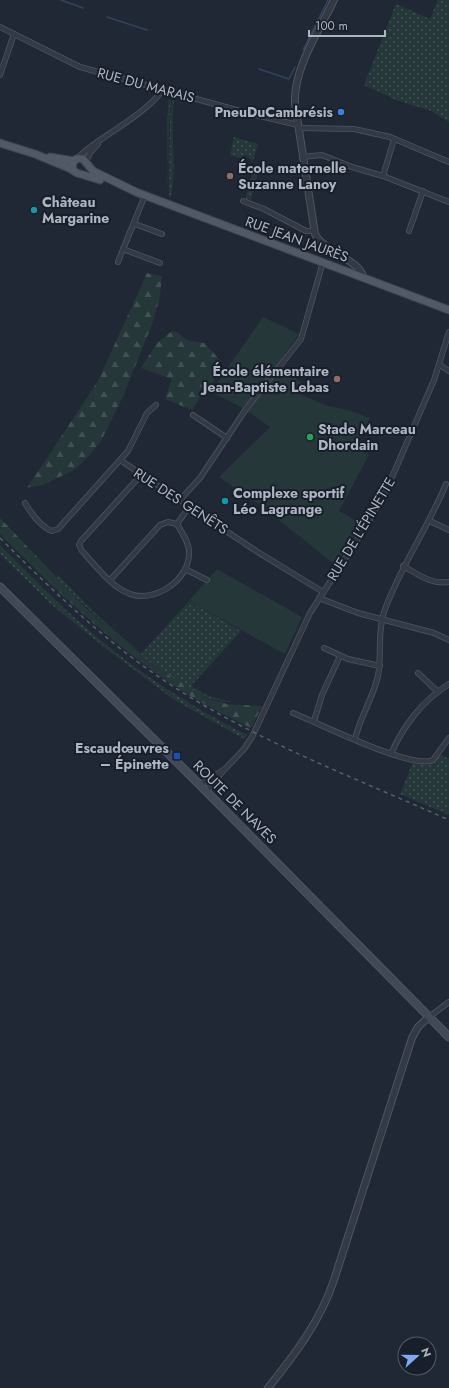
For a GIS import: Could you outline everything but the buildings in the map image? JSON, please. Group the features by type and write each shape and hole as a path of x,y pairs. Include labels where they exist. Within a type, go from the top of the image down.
{"main road":[{"path":"0,143 35,154 74,171 82,173 86,170 87,164 82,159 75,160 35,154"},
{"path":"74,171 72,164 75,160"},
{"name":"RUE JEAN JAURÈS","path":"87,164 95,173 136,192"},
{"name":"RUE JEAN JAURÈS","path":"82,173 145,195 449,310"},
{"name":"ROUTE DE NAVES","path":"0,587 200,785 449,1036"}],"street":[{"path":"334,0 303,63 297,80 295,98 298,127 314,231 323,245 358,268 363,277"},
{"name":"RUE DU MARAIS","path":"0,27 80,67 298,127 352,128 394,139 449,162"},
{"path":"0,75 14,34"},
{"path":"75,160 88,148 102,140 154,101 162,89"},
{"path":"383,176 394,139"},
{"path":"87,164 92,151 102,140"},
{"path":"302,157 322,155 352,167 383,176 449,202"},
{"path":"409,231 423,191"},
{"path":"118,262 132,226 135,224 145,195"},
{"path":"243,202 267,210 306,231 314,231"},
{"path":"135,224 162,234"},
{"path":"123,249 160,263"},
{"path":"180,501 200,478 249,406 302,336 323,262"},
{"name":"RUE DE L'ÉPINETTE","path":"206,792 224,769 252,738 306,622 319,598 368,523 386,489 440,365 449,332"},
{"path":"440,365 449,371"},
{"path":"25,503 32,515 48,530 56,531 132,445 147,413 156,405"},
{"path":"193,415 227,438"},
{"name":"RUE DES GENÊTS","path":"120,460 242,541"},
{"path":"141,475 81,541 79,545 82,550 110,580 125,592 135,596 148,596 168,588 185,569 189,556 188,546 177,524"},
{"path":"355,739 359,723 376,686 380,666 380,633 382,620 403,566 430,521 446,484"},
{"path":"177,524 189,507"},
{"path":"430,521 449,530"},
{"path":"110,580 160,525 168,522 177,524"},
{"name":"RUE DE L'ÉPINETTE","path":"242,541 323,592"},
{"path":"403,566 429,581 441,583 449,582"},
{"path":"185,569 208,580"},
{"path":"319,598 353,612 430,631 449,640"},
{"path":"324,648 340,656 380,666"},
{"path":"314,721 322,695 340,656"},
{"path":"418,673 438,692"},
{"path":"391,754 402,732 423,705 449,684"},
{"path":"294,713 391,754 429,761 434,758 449,738"},
{"name":"RUE DE L'ÉPINETTE","path":"200,785 224,769"},
{"path":"268,1388 305,1340 323,1309 334,1280 412,1038 418,1026 449,1002"}],"green space":[{"path":"438,0 449,0 449,122 431,111 396,100 364,85 396,4 430,19"},
{"path":"169,99 171,100 169,123 168,196 167,119"},
{"path":"172,100 174,100 173,186 171,197 169,197 170,120"},
{"path":"234,137 258,144 253,161 245,155 240,158 230,155"},
{"path":"255,164 260,165 251,200 246,199 246,197"},
{"path":"147,273 162,276 160,297 152,324 124,394 101,441 87,458 74,470 43,485 27,488 98,381"},
{"name":"Stade Marceau Dhordain","path":"263,317 299,334 278,364 304,385 299,394 325,405 351,411 370,418 355,447 369,455 339,511 362,524 335,565 263,507 219,477 270,427 243,408 211,392"},
{"path":"172,331 177,332 187,340 204,343 221,361 213,383 203,392 192,410 165,399 172,379 141,368 157,343"},
{"path":"0,518 88,610 155,667 209,699 227,704 262,706 251,728 197,700 143,664 118,644 69,601 0,534"},
{"path":"0,545 66,610 95,636 157,683 201,710 247,735 244,739 173,699 109,651 52,605 0,554"},
{"path":"217,569 302,617 285,654 189,601"},
{"path":"57,574 91,609 141,654 189,601 241,631 191,686 209,696 231,702 212,699 189,689 164,673 139,654 92,612 58,579"},
{"path":"440,754 449,759 449,815 400,794 413,762 431,764"}],"waterway":[{"path":"61,0 83,8"},
{"path":"303,50 328,0"},
{"path":"107,17 147,30"},
{"path":"259,69 289,79 295,67"}],"railway":[{"path":"0,538 96,629 137,662 193,699 228,719 301,755 449,820"}],"place":[{"name":"PneuDuCambrésis","path":"341,112"},
{"name":"École maternelle Suzanne Lanoy","path":"230,176"},
{"name":"Château Margarine","path":"34,210"},
{"name":"École élémentaire Jean-Baptiste Lebas","path":"337,379"},
{"name":"Stade Marceau Dhordain","path":"310,437"},
{"name":"Complexe sportif Léo Lagrange","path":"225,501"},
{"name":"Escaudœuvres – Épinette","path":"177,756"}]}
